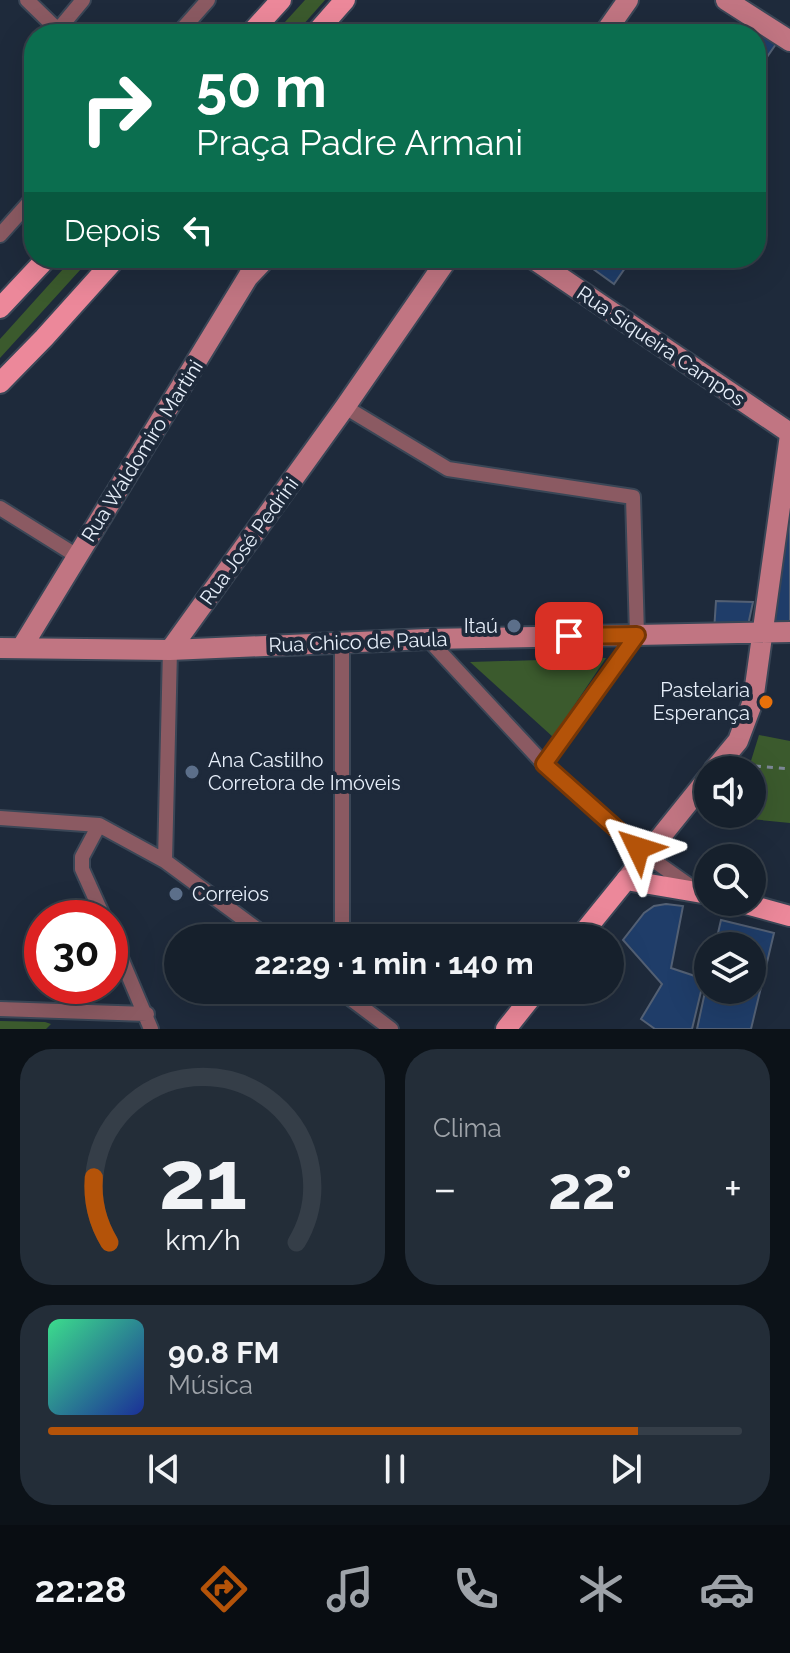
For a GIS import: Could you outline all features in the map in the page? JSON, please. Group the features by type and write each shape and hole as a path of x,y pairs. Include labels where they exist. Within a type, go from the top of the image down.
{"main road":[{"path":"259,24 281,0"},
{"path":"324,24 345,0"},
{"path":"611,24 628,0"},
{"path":"726,0 763,24"},
{"path":"766,26 790,41"},
{"path":"0,308 38,268"},
{"path":"0,383 107,268"},
{"name":"Rua Waldomiro Martini","path":"22,647 248,277 257,268"},
{"name":"Rua José Pedrini","path":"170,650 441,268"},
{"name":"Rua Siqueira Campos","path":"547,268 790,434"},
{"path":"726,756 738,741 753,701 790,434"},
{"name":"Rua Chico de Paula","path":"0,648 170,650 428,639 790,632"},
{"path":"590,924 694,795"},
{"path":"626,880 694,891"},
{"path":"766,909 790,916"},
{"path":"506,1029 526,1004"}],"street":[{"path":"27,0 52,24"},
{"path":"66,24 83,0"},
{"path":"187,24 208,0"},
{"path":"0,235 24,208"},
{"path":"345,407 448,469 633,497 637,635 544,764"},
{"path":"0,508 77,556"},
{"path":"428,639 544,764 646,855 694,886"},
{"path":"342,642 342,924"},
{"path":"165,861 170,650"},
{"path":"0,818 99,825 165,861 250,924"},
{"path":"96,900 82,869 82,857 99,825"},
{"path":"0,1009 149,1022 128,974"},
{"path":"358,1004 391,1029"}],"lane":[{"path":"243,268 248,277"}],"path":[{"path":"766,769 790,769"}],"green space":[{"path":"305,0 325,0 304,24 283,24"},
{"path":"64,268 82,268 0,358 0,339"},
{"path":"606,658 553,737 470,662"},
{"path":"759,735 790,741 790,823 766,821 766,756 752,756"},
{"path":"0,1021 51,1024 46,1029 0,1029"}],"building":[{"path":"766,38 776,44 766,58"},
{"path":"592,268 625,268 614,284"},
{"path":"790,483 790,630 772,633"},
{"path":"716,601 753,602 747,630 714,631"},
{"path":"654,906 683,906 671,968 694,976 694,1004 698,1004 692,1029 655,1029 641,1019 662,984 624,939 644,913"},
{"path":"721,920 774,933 766,966 766,932 718,932"},
{"path":"702,1004 757,1004 751,1029 697,1029"}],"place":[{"name":"Itaú","path":"514,626"},
{"name":"Pastelaria Esperança","path":"766,702"},
{"name":"Ana Castilho Corretora de Imóveis","path":"192,772"},
{"name":"Correios","path":"176,894"}],"route":[{"path":"569,636 637,635 544,764 638,848"}]}
